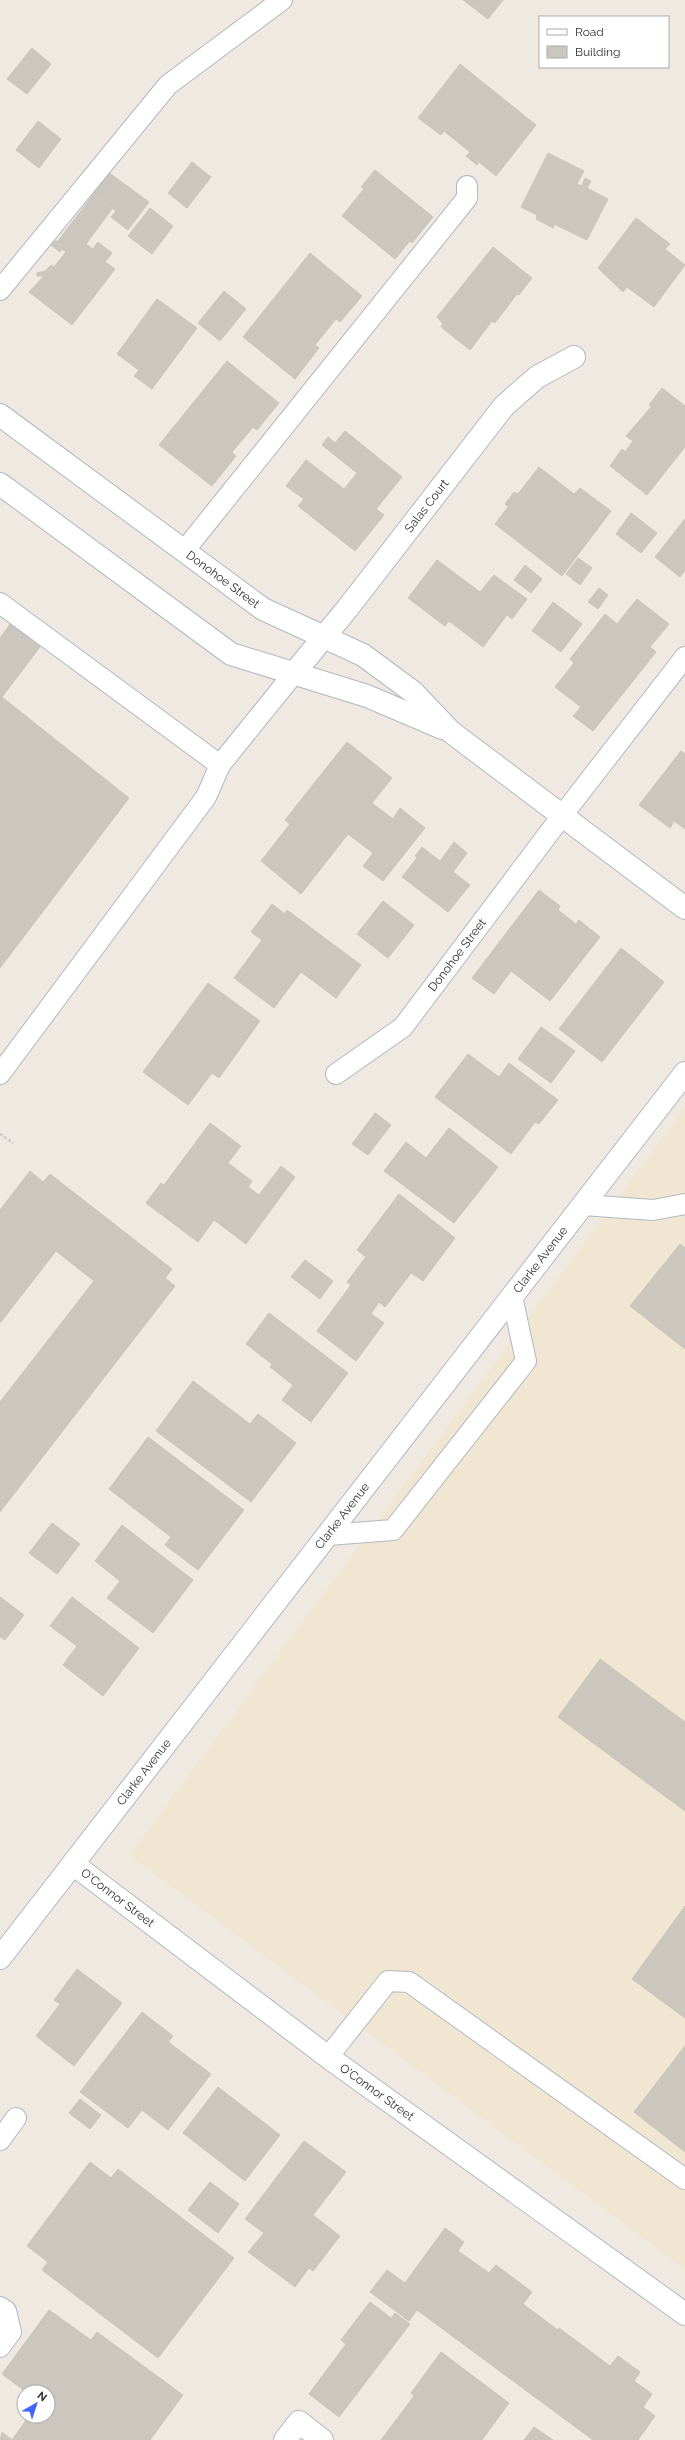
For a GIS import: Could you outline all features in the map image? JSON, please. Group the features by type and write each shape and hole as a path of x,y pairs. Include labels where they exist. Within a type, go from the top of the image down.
{"street":[{"name":"Salas Court","path":"295,672 504,406 537,376 574,356"},
{"name":"Donohoe Street","path":"0,415 263,609 363,656 413,692 451,732 561,817 685,908"},
{"name":"Donohoe Street","path":"0,484 231,654 295,672 367,696 451,732"},
{"name":"Clarke Avenue","path":"0,1958 685,1073"},
{"name":"O'Connor Street","path":"73,1864 328,2058 685,2314"},
{"path":"285,2440 299,2422 322,2440"}],"lane":[{"path":"0,290 168,85 282,0"},
{"path":"184,551 466,198 467,186"},
{"path":"0,603 220,765"},
{"path":"561,817 685,657"},
{"path":"0,1074 206,797 220,765 295,672"},
{"name":"Donohoe Street","path":"336,1074 403,1027 561,817"},
{"path":"583,1205 653,1210 685,1204"},
{"path":"328,1535 393,1530 526,1361 512,1296"},
{"path":"328,2058 388,1981 409,1982 685,2179"},
{"path":"0,2140 16,2118"},
{"path":"0,2307 6,2311 11,2332 0,2347"}],"path":[{"path":"0,1134 13,1144"}],"shaded area":[{"path":"685,1107 685,2269 129,1855"}],"building":[{"path":"463,0 503,0 488,19"},
{"path":"32,48 51,64 27,94 7,79"},
{"path":"460,64 536,125 496,176 479,162 477,165 466,156 470,152 444,131 441,135 418,118"},
{"path":"38,121 61,139 39,168 16,150"},
{"path":"548,153 584,171 577,184 582,186 585,178 591,181 587,188 608,199 587,240 554,224 553,228 536,219 537,215 521,207"},
{"path":"192,162 211,177 187,208 168,193"},
{"path":"375,170 433,217 412,243 410,241 395,259 342,216 364,189 361,187"},
{"path":"108,172 149,202 128,230 111,217 116,211 92,193"},
{"path":"93,195 112,209 86,244 93,249 98,242 112,253 105,262 115,269 72,325 29,292 44,276 37,276 37,273 45,271 51,265 54,267 66,252 62,249 60,252 51,245 54,241 58,241"},
{"path":"150,208 173,226 152,254 128,236"},
{"path":"636,218 670,244 665,249 685,265 654,307 627,287 623,292 598,268"},
{"path":"493,247 532,278 519,295 517,294 495,323 492,321 470,350 441,327 443,324 437,317"},
{"path":"310,253 362,296 340,322 336,319 315,345 319,348 295,379 243,337"},
{"path":"224,291 246,309 220,341 198,323"},
{"path":"157,299 197,328 152,389 134,376 139,370 117,354"},
{"path":"227,361 279,403 257,430 253,427 232,452 236,456 212,486 159,445"},
{"path":"662,388 685,406 685,447 647,495 610,466 622,449 625,452 633,441 626,436 651,407 649,405"},
{"path":"345,431 402,477 376,509 384,515 355,551 298,506 304,499 286,486 306,460 344,489 357,473 322,445 328,437 335,443"},
{"path":"539,467 574,494 580,488 611,511 562,576 495,524 508,507 505,504 514,492 518,494"},
{"path":"631,513 657,533 641,553 616,534"},
{"path":"685,519 685,570 680,577 655,557"},
{"path":"578,558 592,568 580,585 566,574"},
{"path":"437,560 480,592 494,575 527,599 512,619 507,615 483,647 449,621 445,626 408,598"},
{"path":"525,565 542,579 531,593 514,580"},
{"path":"599,588 608,595 598,609 588,602"},
{"path":"637,599 669,624 650,647 656,652 593,731 573,716 581,707 555,687 574,663 570,659 605,614 617,624"},
{"path":"553,602 582,624 561,652 532,631"},
{"path":"10,624 40,647 2,697 129,798 0,968 0,638"},
{"path":"347,742 392,778 372,803 393,819 400,808 425,828 383,881 363,866 373,853 348,834 301,894 261,861 290,824 285,820"},
{"path":"681,751 685,754 685,829 674,821 670,828 639,805"},
{"path":"454,842 467,853 453,872 470,885 448,912 402,877 417,858 415,856 422,847 440,861"},
{"path":"539,890 560,906 558,910 576,924 579,920 600,937 550,1001 511,971 494,994 472,978"},
{"path":"383,901 414,925 388,958 357,934"},
{"path":"272,904 285,914 287,910 361,965 336,998 301,972 274,1008 234,978 262,940 251,932"},
{"path":"621,948 664,982 602,1062 559,1029"},
{"path":"208,983 260,1021 219,1078 212,1073 188,1105 143,1072"},
{"path":"541,1027 575,1051 551,1083 518,1059"},
{"path":"468,1054 499,1077 509,1063 558,1100 539,1124 535,1122 511,1154 435,1097"},
{"path":"375,1113 391,1125 368,1155 352,1144"},
{"path":"210,1123 241,1146 228,1163 252,1181 248,1187 259,1195 281,1166 295,1177 246,1244 214,1220 198,1242 146,1203 161,1183 164,1185"},
{"path":"449,1128 498,1167 454,1223 384,1171 406,1142 426,1158"},
{"path":"30,1171 43,1182 50,1174 172,1269 165,1278 175,1286 0,1512 0,1402 94,1281 56,1251 0,1323 0,1210"},
{"path":"399,1194 455,1238 423,1281 411,1273 385,1307 379,1302 371,1314 384,1323 356,1361 317,1331 351,1285 347,1282 366,1257 357,1250"},
{"path":"680,1244 685,1248 685,1349 630,1306"},
{"path":"305,1260 333,1281 320,1299 291,1277"},
{"path":"269,1313 348,1373 311,1422 282,1400 293,1385 270,1367 272,1364 246,1344"},
{"path":"193,1381 250,1424 258,1414 296,1443 251,1502 156,1431"},
{"path":"148,1437 244,1510 198,1570 165,1545 171,1537 109,1489"},
{"path":"52,1523 80,1544 57,1574 29,1553"},
{"path":"122,1525 193,1580 153,1633 107,1598 120,1581 95,1561"},
{"path":"0,1597 24,1615 5,1640 0,1637"},
{"path":"72,1597 139,1648 103,1696 63,1665 77,1646 50,1626"},
{"path":"600,1659 685,1722 685,1811 558,1717"},
{"path":"685,1906 685,2018 632,1979"},
{"path":"77,1969 122,2003 74,2066 36,2036 60,2004 54,2000"},
{"path":"142,2012 173,2036 168,2042 211,2074 168,2130 142,2110 128,2128 80,2092"},
{"path":"685,2046 685,2152 634,2112"},
{"path":"218,2087 280,2135 245,2181 183,2133"},
{"path":"80,2099 101,2115 90,2129 69,2113"},
{"path":"304,2141 346,2172 313,2215 340,2236 313,2271 309,2268 295,2287 248,2252 264,2233 245,2219"},
{"path":"90,2162 111,2178 118,2169 234,2258 158,2358 42,2270 48,2262 27,2246"},
{"path":"210,2182 239,2204 218,2233 188,2210"},
{"path":"445,2228 464,2242 458,2251 489,2273 496,2265 532,2292 523,2304 558,2330 559,2328 610,2366 618,2356 640,2372 634,2381 652,2394 643,2407 655,2416 638,2440 593,2440 417,2310 409,2321 370,2292 387,2270 405,2283"},
{"path":"370,2302 391,2318 395,2313 410,2324 339,2417 309,2394 346,2344 341,2340"},
{"path":"49,2310 91,2340 97,2332 183,2395 150,2440 12,2440 23,2424 56,2424 56,2384 16,2384 2,2374"},
{"path":"441,2352 509,2403 482,2440 381,2440 414,2396 411,2393"},
{"path":"534,2427 553,2440 524,2440"},
{"path":"2,2432 12,2440 0,2440"}]}
